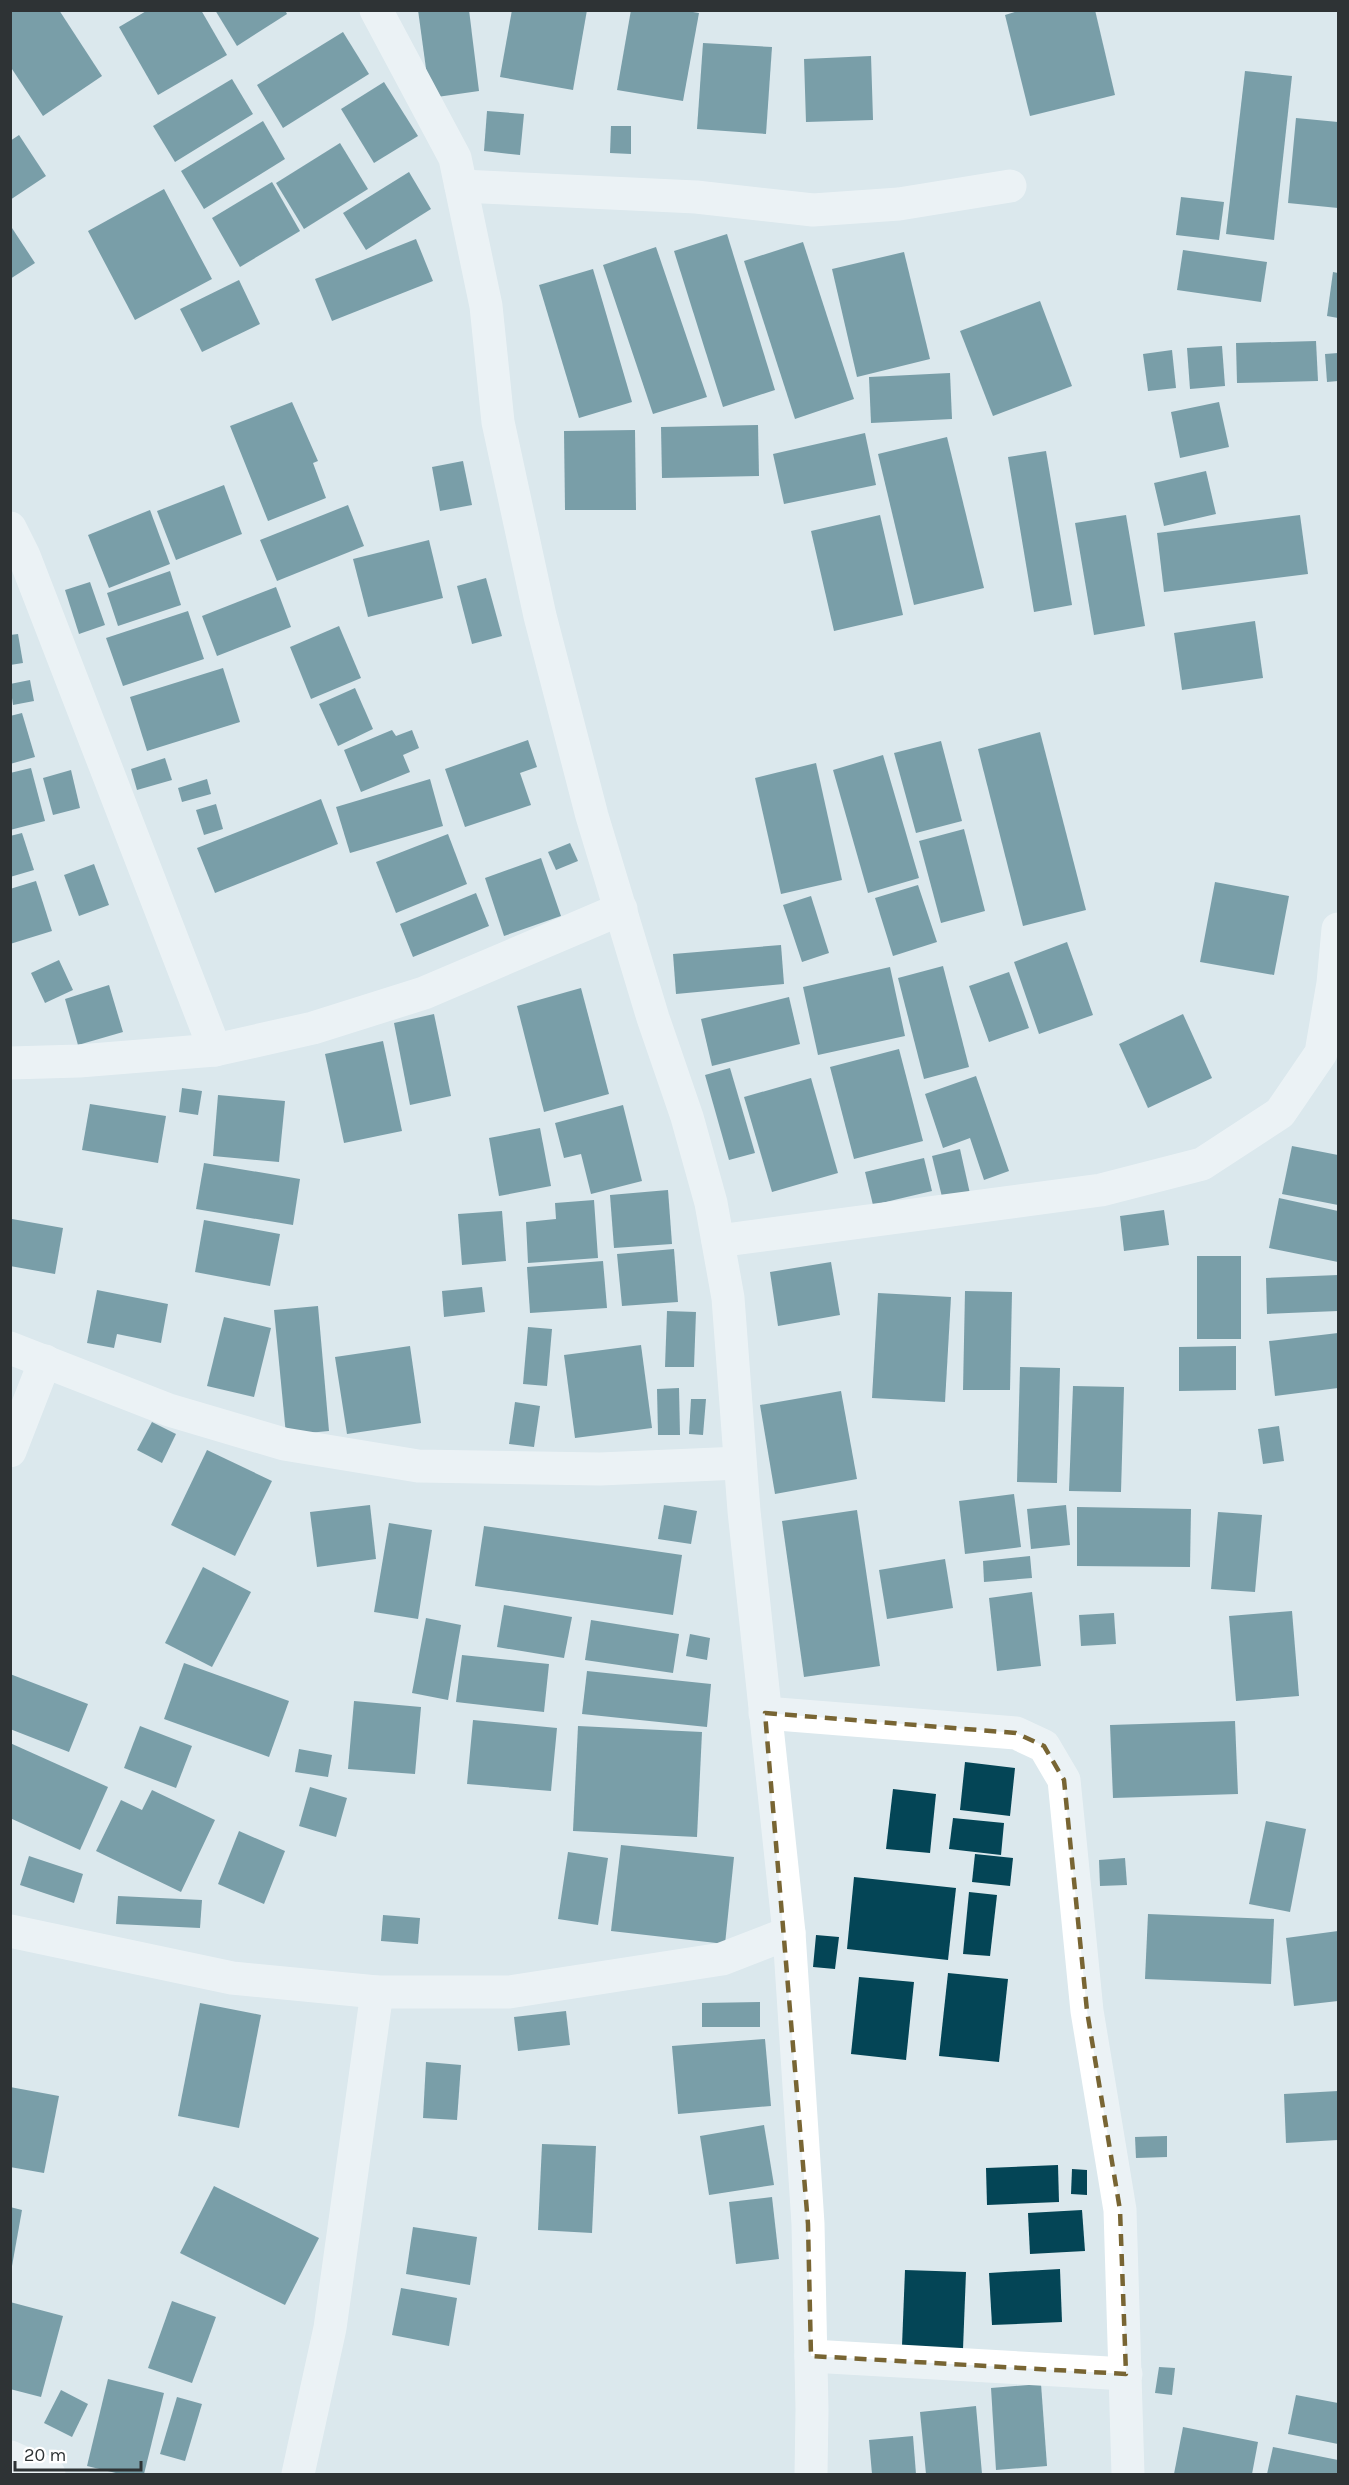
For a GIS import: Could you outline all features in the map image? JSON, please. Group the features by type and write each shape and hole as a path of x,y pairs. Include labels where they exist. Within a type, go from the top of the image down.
{"street":[{"path":"376,10 455,158 486,306 498,422 537,604 592,816 653,1018 687,1117 711,1203 718,1241 728,1298 740,1463 789,1933 808,2224 811,2475"},
{"path":"461,186 696,198 813,210 899,204 1010,186"},
{"path":"10,528 24,556 214,1050"},
{"path":"10,1063 79,1061 214,1050 313,1028 424,993 621,909"},
{"path":"718,1241 1101,1190 1202,1164 1280,1113 1330,1058 1338,929"},
{"path":"10,1348 169,1410 284,1444 418,1466 600,1469 740,1463"},
{"path":"10,1451 45,1361"},
{"path":"765,1713 1016,1733 1044,1746 1064,1780 1088,2011 1120,2210 1128,2475"},
{"path":"10,1931 232,1978 376,1992 509,1992 722,1959 789,1933"},
{"path":"298,2475 330,2328 376,1992"},
{"path":"811,2356 1125,2374"},
{"path":"10,2457 49,2475"}],"highlighted area":[{"path":"765,1713 1016,1733 1044,1746 1064,1780 1087,2011 1120,2210 1126,2374 811,2356 808,2224"}],"building":[{"path":"10,10 59,10 102,76 43,116 10,66"},
{"path":"148,10 201,10 227,55 158,95 119,27"},
{"path":"215,10 285,10 287,14 237,46"},
{"path":"418,10 469,10 479,91 430,98"},
{"path":"512,10 587,10 573,90 500,77"},
{"path":"631,10 681,10 699,13 683,101 617,90"},
{"path":"1021,10 1095,10 1115,95 1030,116 1005,15"},
{"path":"343,32 369,74 283,128 257,85"},
{"path":"703,43 772,47 766,134 697,129"},
{"path":"871,56 873,120 806,122 804,59"},
{"path":"1245,71 1292,76 1274,240 1226,234"},
{"path":"232,79 253,114 175,162 153,126"},
{"path":"384,82 418,136 374,163 341,109"},
{"path":"487,111 524,114 520,155 484,151"},
{"path":"1296,118 1338,122 1338,208 1288,203"},
{"path":"263,121 285,159 204,209 181,171"},
{"path":"611,126 631,126 631,154 610,153"},
{"path":"19,135 46,176 10,200 10,141"},
{"path":"340,143 368,189 304,229 276,183"},
{"path":"409,172 431,209 366,250 343,213"},
{"path":"272,182 300,231 240,267 212,218"},
{"path":"164,189 212,279 135,320 88,231"},
{"path":"1181,197 1224,202 1219,240 1176,235"},
{"path":"10,225 35,263 10,279"},
{"path":"727,234 775,390 723,407 674,251"},
{"path":"416,239 433,281 332,321 315,279"},
{"path":"803,242 854,399 795,419 744,261"},
{"path":"656,247 707,397 653,414 603,265"},
{"path":"1183,250 1267,262 1261,302 1177,290"},
{"path":"904,252 930,359 857,377 832,269"},
{"path":"593,269 632,402 579,418 539,285"},
{"path":"1333,272 1338,273 1338,318 1327,316"},
{"path":"239,280 260,324 202,352 180,309"},
{"path":"1040,301 1072,386 993,416 960,331"},
{"path":"1316,341 1318,381 1237,383 1236,343"},
{"path":"1222,346 1225,386 1190,389 1187,348"},
{"path":"1172,350 1176,388 1148,391 1143,354"},
{"path":"1338,353 1338,381 1327,382 1325,354"},
{"path":"950,373 952,419 871,423 869,377"},
{"path":"292,402 318,461 313,463 326,498 268,521 230,426"},
{"path":"1219,402 1229,447 1180,458 1171,412"},
{"path":"758,425 759,476 662,478 661,427"},
{"path":"635,430 636,510 565,510 564,431"},
{"path":"865,433 876,485 784,504 773,454"},
{"path":"947,437 984,588 914,605 878,454"},
{"path":"1046,451 1072,605 1034,612 1008,457"},
{"path":"463,461 472,505 440,511 432,467"},
{"path":"1206,471 1216,514 1164,526 1154,483"},
{"path":"224,485 242,534 176,560 157,511"},
{"path":"348,505 364,546 277,581 260,540"},
{"path":"150,510 170,564 109,588 88,535"},
{"path":"880,515 903,615 834,631 811,531"},
{"path":"1126,515 1145,626 1094,635 1075,523"},
{"path":"1300,515 1308,574 1164,592 1157,533"},
{"path":"429,540 443,598 368,617 353,559"},
{"path":"170,571 181,605 118,626 107,593"},
{"path":"486,578 502,636 472,644 457,586"},
{"path":"90,582 105,625 79,634 65,590"},
{"path":"276,587 291,627 217,656 202,616"},
{"path":"188,611 204,659 123,686 106,638"},
{"path":"1255,621 1263,678 1182,690 1174,633"},
{"path":"339,626 361,678 311,699 290,647"},
{"path":"18,634 23,663 10,665 10,635"},
{"path":"223,668 240,722 147,751 130,697"},
{"path":"30,680 34,701 13,705 10,684"},
{"path":"355,688 373,729 338,746 319,704"},
{"path":"22,713 35,757 10,764 10,716"},
{"path":"392,730 396,736 412,730 419,748 403,755 410,772 361,792 344,750"},
{"path":"1040,732 1086,910 1023,926 978,749"},
{"path":"528,740 537,767 520,773 531,805 465,827 445,769"},
{"path":"941,741 962,821 916,833 894,753"},
{"path":"883,755 919,878 868,893 833,770"},
{"path":"165,758 172,780 137,790 131,769"},
{"path":"816,763 842,880 781,894 755,778"},
{"path":"31,768 45,821 10,830 10,773"},
{"path":"71,770 80,808 53,815 43,778"},
{"path":"207,779 211,794 182,802 178,788"},
{"path":"430,779 443,826 350,853 336,807"},
{"path":"321,799 338,844 215,893 197,848"},
{"path":"216,804 223,829 204,835 196,810"},
{"path":"964,829 985,911 941,923 919,841"},
{"path":"22,833 34,870 10,877 10,836"},
{"path":"448,834 467,884 396,913 376,862"},
{"path":"570,843 578,861 556,870 548,852"},
{"path":"541,858 561,916 504,936 485,878"},
{"path":"94,864 109,905 79,916 64,875"},
{"path":"36,881 52,931 10,944 10,889"},
{"path":"1215,882 1289,896 1274,975 1200,962"},
{"path":"918,885 937,942 893,956 875,898"},
{"path":"476,893 489,926 413,957 400,924"},
{"path":"811,896 829,953 802,962 783,905"},
{"path":"1067,942 1093,1015 1039,1034 1014,962"},
{"path":"781,945 784,984 676,994 673,954"},
{"path":"59,960 73,990 45,1003 31,973"},
{"path":"943,966 969,1067 924,1079 898,978"},
{"path":"890,967 905,1036 818,1055 803,987"},
{"path":"1009,972 1029,1028 989,1042 969,986"},
{"path":"109,985 123,1032 78,1045 65,999"},
{"path":"581,988 609,1094 544,1112 517,1006"},
{"path":"789,997 800,1044 712,1066 701,1019"},
{"path":"434,1014 451,1096 410,1105 394,1023"},
{"path":"1183,1014 1212,1078 1148,1108 1119,1044"},
{"path":"383,1041 402,1131 344,1143 325,1054"},
{"path":"899,1049 923,1141 854,1159 830,1067"},
{"path":"730,1068 755,1153 729,1160 705,1075"},
{"path":"976,1076 1009,1171 984,1180 970,1138 943,1148 925,1094"},
{"path":"811,1078 838,1173 772,1192 744,1097"},
{"path":"182,1088 202,1091 198,1115 179,1112"},
{"path":"218,1095 285,1101 279,1162 213,1156"},
{"path":"90,1104 166,1116 158,1163 82,1150"},
{"path":"623,1105 642,1181 591,1194 581,1154 564,1158 555,1123"},
{"path":"540,1128 551,1186 499,1196 489,1138"},
{"path":"1292,1146 1338,1155 1338,1205 1282,1194"},
{"path":"960,1149 971,1198 944,1205 932,1156"},
{"path":"924,1158 932,1191 873,1205 865,1172"},
{"path":"204,1163 300,1179 293,1225 196,1209"},
{"path":"668,1190 672,1244 614,1248 610,1195"},
{"path":"1279,1198 1338,1211 1338,1262 1269,1248"},
{"path":"594,1200 598,1258 528,1263 526,1222 556,1219 555,1203"},
{"path":"1164,1210 1169,1245 1124,1251 1120,1216"},
{"path":"502,1211 506,1261 462,1265 458,1214"},
{"path":"12,1219 63,1228 55,1274 10,1266"},
{"path":"204,1220 280,1234 270,1286 195,1272"},
{"path":"674,1249 678,1302 622,1306 617,1254"},
{"path":"1197,1256 1241,1256 1241,1339 1197,1339"},
{"path":"603,1261 607,1308 530,1313 527,1267"},
{"path":"831,1262 840,1315 778,1326 770,1272"},
{"path":"1338,1275 1338,1311 1267,1314 1266,1278"},
{"path":"482,1287 485,1312 444,1317 442,1291"},
{"path":"97,1290 168,1304 161,1343 117,1334 114,1348 87,1343"},
{"path":"965,1291 1012,1292 1010,1390 963,1390"},
{"path":"878,1293 951,1297 945,1402 872,1398"},
{"path":"318,1306 329,1431 286,1435 274,1310"},
{"path":"667,1311 696,1312 694,1367 665,1367"},
{"path":"224,1317 271,1328 254,1397 207,1386"},
{"path":"528,1327 552,1329 547,1386 523,1384"},
{"path":"1338,1333 1338,1388 1275,1396 1269,1341"},
{"path":"641,1345 652,1428 575,1438 564,1355"},
{"path":"410,1346 421,1423 347,1434 335,1357"},
{"path":"1236,1346 1236,1390 1179,1391 1179,1347"},
{"path":"1020,1367 1060,1368 1057,1483 1017,1482"},
{"path":"1073,1386 1124,1387 1121,1492 1069,1491"},
{"path":"679,1388 680,1435 658,1435 657,1389"},
{"path":"841,1391 857,1479 775,1494 760,1405"},
{"path":"691,1399 706,1399 703,1435 689,1434"},
{"path":"515,1402 540,1406 534,1447 509,1444"},
{"path":"152,1422 176,1434 162,1463 137,1450"},
{"path":"1279,1426 1284,1461 1263,1464 1258,1429"},
{"path":"207,1450 272,1481 235,1556 171,1525"},
{"path":"1014,1494 1021,1547 965,1554 959,1501"},
{"path":"370,1505 376,1559 317,1567 310,1512"},
{"path":"664,1505 697,1511 691,1544 658,1539"},
{"path":"1066,1505 1070,1545 1031,1549 1027,1509"},
{"path":"1077,1507 1191,1509 1190,1567 1077,1566"},
{"path":"857,1510 880,1666 804,1677 782,1521"},
{"path":"1218,1512 1262,1515 1255,1592 1211,1589"},
{"path":"389,1523 432,1530 418,1619 374,1612"},
{"path":"484,1526 682,1555 673,1615 475,1586"},
{"path":"1030,1556 1032,1578 984,1582 983,1561"},
{"path":"945,1559 953,1608 887,1619 879,1570"},
{"path":"203,1567 251,1592 212,1667 165,1643"},
{"path":"1032,1592 1041,1666 997,1671 989,1598"},
{"path":"504,1605 572,1617 564,1658 497,1647"},
{"path":"1292,1611 1299,1696 1236,1701 1229,1616"},
{"path":"1114,1613 1116,1644 1081,1646 1079,1615"},
{"path":"426,1618 461,1625 448,1700 412,1693"},
{"path":"591,1620 679,1634 673,1673 585,1660"},
{"path":"690,1634 710,1638 707,1660 686,1656"},
{"path":"462,1655 549,1664 544,1712 456,1702"},
{"path":"184,1663 289,1701 269,1757 164,1719"},
{"path":"587,1671 711,1684 707,1727 582,1714"},
{"path":"10,1674 88,1704 69,1752 10,1729"},
{"path":"354,1701 421,1707 415,1774 348,1769"},
{"path":"473,1720 557,1728 551,1791 467,1784"},
{"path":"1235,1721 1238,1794 1113,1798 1110,1725"},
{"path":"140,1726 192,1746 176,1788 124,1768"},
{"path":"578,1726 702,1732 697,1837 573,1831"},
{"path":"10,1743 108,1787 80,1850 10,1818"},
{"path":"299,1749 332,1755 328,1777 295,1772"},
{"path":"965,1762 1015,1768 1010,1816 960,1810"},
{"path":"310,1787 347,1798 336,1837 299,1826"},
{"path":"893,1789 936,1794 930,1853 886,1849"},
{"path":"152,1790 215,1820 181,1892 96,1851 121,1800 142,1810"},
{"path":"953,1818 1004,1823 1001,1855 949,1849"},
{"path":"1266,1821 1306,1829 1290,1912 1249,1904"},
{"path":"239,1831 285,1851 264,1904 218,1884"},
{"path":"621,1845 734,1857 725,1944 611,1931"},
{"path":"568,1852 608,1858 598,1925 558,1919"},
{"path":"975,1854 1013,1858 1010,1886 972,1882"},
{"path":"29,1856 83,1874 74,1903 20,1885"},
{"path":"1125,1858 1127,1885 1100,1886 1099,1860"},
{"path":"854,1877 956,1888 948,1960 847,1949"},
{"path":"969,1892 997,1895 990,1956 963,1954"},
{"path":"118,1896 202,1900 200,1928 116,1924"},
{"path":"1148,1914 1274,1919 1271,1984 1145,1979"},
{"path":"383,1915 420,1918 418,1944 381,1941"},
{"path":"1338,1931 1338,2001 1294,2006 1286,1938"},
{"path":"816,1935 839,1937 835,1969 813,1967"},
{"path":"948,1973 1008,1979 999,2062 939,2056"},
{"path":"859,1977 914,1982 906,2060 851,2054"},
{"path":"760,2002 760,2027 702,2027 702,2003"},
{"path":"200,2003 261,2015 239,2128 178,2116"},
{"path":"566,2011 570,2045 518,2051 514,2017"},
{"path":"765,2039 771,2106 678,2114 672,2046"},
{"path":"426,2062 461,2065 457,2120 423,2118"},
{"path":"10,2087 59,2096 44,2173 10,2167"},
{"path":"1338,2091 1338,2140 1286,2143 1284,2094"},
{"path":"764,2125 774,2185 709,2195 700,2136"},
{"path":"1167,2136 1167,2157 1136,2158 1135,2137"},
{"path":"542,2144 596,2146 592,2233 538,2230"},
{"path":"1058,2165 1059,2202 987,2205 986,2168"},
{"path":"1072,2169 1087,2170 1087,2195 1071,2194"},
{"path":"214,2186 319,2238 285,2305 180,2253"},
{"path":"772,2197 779,2259 736,2264 729,2202"},
{"path":"10,2207 22,2210 12,2266 10,2266"},
{"path":"1082,2210 1085,2251 1030,2254 1028,2213"},
{"path":"413,2227 477,2237 470,2285 406,2274"},
{"path":"1060,2269 1062,2322 992,2325 989,2273"},
{"path":"905,2270 966,2272 963,2349 902,2346"},
{"path":"401,2288 457,2298 449,2346 392,2335"},
{"path":"172,2301 216,2317 192,2383 148,2368"},
{"path":"10,2302 63,2316 41,2397 10,2389"},
{"path":"1159,2367 1175,2368 1172,2395 1155,2393"},
{"path":"108,2379 164,2393 144,2474 120,2474 87,2466"},
{"path":"1041,2384 1047,2466 996,2470 991,2388"},
{"path":"61,2390 88,2404 72,2437 44,2423"},
{"path":"1296,2395 1338,2403 1338,2444 1288,2434"},
{"path":"177,2397 202,2404 185,2461 160,2454"},
{"path":"976,2406 982,2474 926,2474 920,2412"},
{"path":"1183,2427 1258,2442 1252,2474 1174,2474"},
{"path":"913,2436 916,2474 872,2474 869,2440"},
{"path":"1273,2447 1338,2460 1338,2474 1267,2474"}]}
